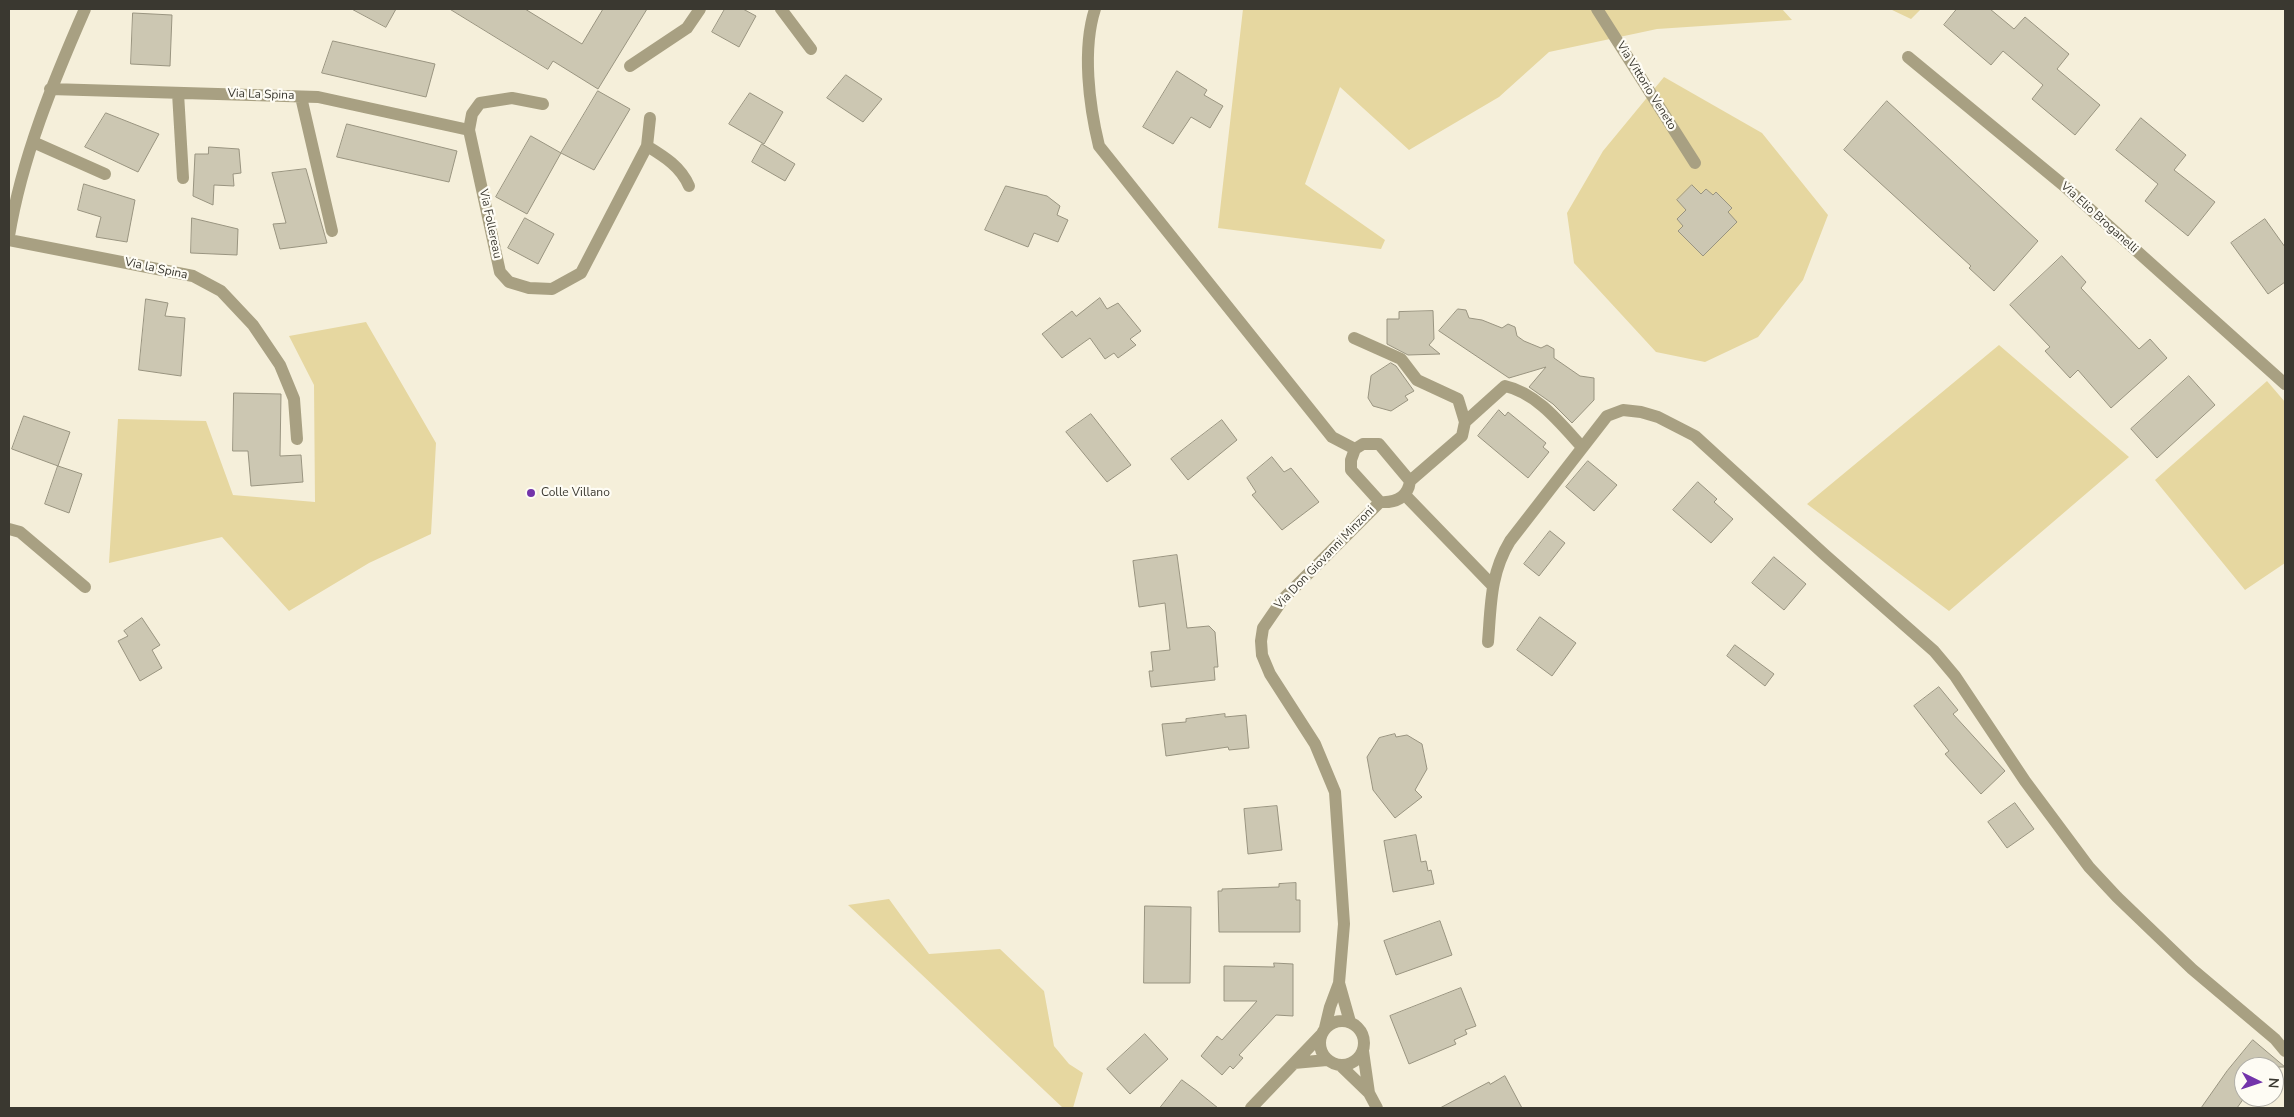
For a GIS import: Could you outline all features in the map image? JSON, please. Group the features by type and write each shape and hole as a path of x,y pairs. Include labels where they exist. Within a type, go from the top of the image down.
{"street":[{"path":"9,236 13,190 34,139 50,88 85,9"},
{"path":"630,66 687,28 700,9"},
{"path":"781,9 811,49"},
{"path":"1095,9 1091,22 1088,77 1090,110 1099,146 1332,437 1355,449 1363,444 1379,444 1410,481"},
{"name":"Via Vittorio Veneto","path":"1598,9 1695,163"},
{"name":"Via Elio Broganelli","path":"1908,57 2062,184 2285,384"},
{"name":"Via La Spina","path":"50,88 318,97 469,130"},
{"path":"178,93 183,178"},
{"path":"301,97 332,231"},
{"path":"469,130 472,114 480,103 512,98 542,104"},
{"name":"Via Follereau","path":"469,130 500,272 509,282 529,288 552,289 582,273 647,146 650,118"},
{"path":"34,139 97,162"},
{"path":"34,139 105,174"},
{"path":"647,146 671,161 686,179 689,186"},
{"name":"Via la Spina","path":"9,240 193,276 221,291 253,325 280,365 294,399 297,439"},
{"path":"1354,338 1401,359 1418,380 1458,398 1465,422 1462,436 1410,481 1405,495 1397,500 1380,502"},
{"path":"1465,422 1505,386 1516,388 1550,412 1582,447"},
{"path":"1488,642 1498,561 1510,541 1607,416 1623,410 1658,417 1696,436 1825,555 1934,651 1955,676 2025,781 2089,866 2117,897 2192,969 2275,1039 2285,1051"},
{"name":"Via Don Giovanni Minzoni","path":"1323,1032 1339,983 1344,924 1336,792 1315,744 1270,674 1262,655 1261,641 1263,628 1283,599 1380,502 1351,470 1351,460 1355,449"},
{"path":"1405,495 1494,586"},
{"path":"9,529 20,532 85,587"},
{"name":"Via Don Giovanni Minzoni","path":"1339,983 1350,1022"},
{"path":"1251,1108 1323,1032 1336,1021 1350,1022 1356,1026 1363,1037 1369,1093"},
{"path":"1323,1032 1320,1049 1326,1060"},
{"path":"1341,1066 1355,1062 1363,1051"},
{"path":"1294,1063 1326,1060 1341,1066 1369,1093 1377,1108"}],"shaded area":[{"path":"1243,9 1782,9 1792,20 1657,29 1549,52 1499,97 1409,150 1340,87 1305,184 1385,240 1381,249 1218,228"},
{"path":"1890,9 1921,9 1911,19"},
{"path":"1664,77 1762,133 1828,215 1803,280 1758,337 1705,362 1656,352 1574,263 1567,213 1603,151"},
{"path":"366,322 436,443 431,534 369,563 289,611 222,537 109,563 118,419 206,421 233,495 315,502 314,385 289,336"},
{"path":"1999,345 2129,457 1949,611 1807,504"},
{"path":"2267,381 2285,402 2285,563 2245,590 2155,480"},
{"path":"889,899 929,954 1000,949 1044,991 1054,1046 1069,1064 1083,1073 1073,1108 1063,1108 848,905"}],"building":[{"path":"352,9 396,9 386,27"},
{"path":"450,9 525,9 582,44 603,9 647,9 598,89 553,61 548,69"},
{"path":"725,9 743,9 756,16 739,47 712,32"},
{"path":"1957,9 1990,9 2014,29 2025,17 2069,54 2057,69 2100,105 2075,135 2032,99 2043,85 2003,51 1991,65 1944,25"},
{"path":"133,13 172,15 170,66 131,64"},
{"path":"333,41 435,64 426,97 322,73"},
{"path":"1177,71 1207,90 1204,95 1223,106 1210,128 1191,117 1173,144 1143,127"},
{"path":"846,75 882,99 863,122 827,98"},
{"path":"598,91 630,109 594,170 561,153"},
{"path":"750,93 783,112 764,144 729,124"},
{"path":"1887,101 2038,241 1994,291 1969,268 1971,266 1844,150"},
{"path":"106,113 159,134 138,172 85,147"},
{"path":"2141,118 2186,155 2174,170 2215,202 2188,236 2145,201 2158,184 2116,150"},
{"path":"347,124 457,151 449,182 337,157"},
{"path":"531,136 561,153 527,214 496,197"},
{"path":"762,144 795,164 785,181 752,162"},
{"path":"209,147 239,149 241,173 233,174 234,186 214,185 213,205 193,196 195,154 208,154"},
{"path":"306,169 327,243 280,249 273,224 286,223 272,173"},
{"path":"84,184 135,200 127,242 96,237 101,217 78,210"},
{"path":"1692,185 1701,194 1706,189 1713,195 1716,192 1732,208 1728,212 1737,222 1703,256 1678,231 1683,226 1677,219 1686,210 1677,200"},
{"path":"1006,186 1047,196 1060,206 1057,215 1068,220 1058,242 1034,233 1028,247 985,230"},
{"path":"192,218 238,229 237,255 191,253"},
{"path":"525,218 554,234 538,264 508,248"},
{"path":"2265,219 2285,247 2285,282 2268,294 2231,243"},
{"path":"2062,256 2086,282 2081,288 2139,349 2150,339 2167,358 2111,408 2078,370 2070,378 2045,351 2050,347 2010,305"},
{"path":"1100,298 1107,309 1118,303 1141,331 1130,339 1136,345 1118,358 1114,353 1105,359 1090,338 1062,358 1042,334 1072,311 1076,316"},
{"path":"146,299 168,303 165,316 185,318 181,376 139,370"},
{"path":"1458,309 1466,310 1469,318 1482,320 1502,328 1508,324 1515,327 1517,336 1524,341 1541,348 1547,345 1554,349 1554,358 1580,376 1594,378 1594,400 1572,423 1553,404 1529,387 1546,367 1509,378 1439,331"},
{"path":"1433,311 1434,339 1429,345 1440,354 1408,355 1387,344 1387,319 1399,319 1399,312"},
{"path":"1391,363 1396,366 1414,391 1405,396 1408,400 1391,411 1373,406 1368,398 1371,376"},
{"path":"2189,376 2215,405 2157,458 2131,429"},
{"path":"234,393 281,394 280,456 301,455 303,482 251,486 248,451 233,451"},
{"path":"1499,410 1505,416 1508,412 1546,443 1543,447 1549,452 1528,478 1478,436"},
{"path":"1091,414 1131,465 1107,482 1066,432"},
{"path":"24,416 70,432 58,466 12,449"},
{"path":"1222,420 1237,440 1188,480 1171,459"},
{"path":"1272,457 1284,472 1291,468 1319,502 1282,530 1252,495 1256,492 1247,478"},
{"path":"1588,461 1617,485 1594,511 1566,487"},
{"path":"58,466 82,474 69,513 45,504"},
{"path":"1698,482 1717,499 1714,502 1733,519 1711,543 1673,510"},
{"path":"1550,531 1565,543 1539,576 1524,564"},
{"path":"1177,555 1187,628 1209,626 1215,632 1218,667 1214,667 1215,680 1151,687 1149,671 1153,671 1151,652 1170,650 1165,603 1139,607 1133,561"},
{"path":"1774,557 1806,584 1784,610 1752,583"},
{"path":"1540,617 1576,643 1552,676 1517,650"},
{"path":"142,618 160,645 152,650 162,668 140,681 118,641 128,636 124,631"},
{"path":"1735,645 1774,674 1765,686 1727,656"},
{"path":"1939,687 1958,710 1953,714 2005,771 1981,794 1945,754 1949,751 1914,706"},
{"path":"1225,714 1225,717 1246,715 1249,748 1229,750 1228,747 1166,756 1162,724 1186,722 1186,719"},
{"path":"1395,734 1396,737 1407,735 1422,744 1427,769 1415,790 1422,797 1395,818 1373,790 1367,757 1379,738"},
{"path":"2015,803 2034,829 2007,848 1988,822"},
{"path":"1277,806 1282,850 1248,854 1244,809"},
{"path":"1416,835 1421,862 1426,861 1428,871 1431,870 1434,884 1393,892 1384,841"},
{"path":"1296,883 1296,900 1300,900 1300,932 1219,932 1218,891 1222,891 1222,889 1279,887 1279,884"},
{"path":"1145,906 1191,907 1190,983 1144,983"},
{"path":"1440,921 1452,955 1396,975 1384,941"},
{"path":"1274,963 1293,964 1293,1016 1276,1015 1239,1055 1243,1058 1233,1069 1230,1066 1222,1075 1201,1056 1217,1036 1222,1040 1257,1001 1224,1001 1224,966 1274,967"},
{"path":"1461,988 1476,1026 1465,1030 1467,1034 1454,1040 1456,1044 1409,1064 1390,1016"},
{"path":"1145,1034 1168,1059 1130,1094 1107,1069"},
{"path":"2253,1040 2273,1057 2239,1057"},
{"path":"2234,1063 2234,1107 2237,1108 2201,1108"},
{"path":"1505,1076 1522,1108 1440,1108 1489,1082 1490,1084"},
{"path":"1182,1080 1197,1091 1218,1108 1160,1108"}],"place":[{"name":"Colle Villano","path":"531,493"}]}
